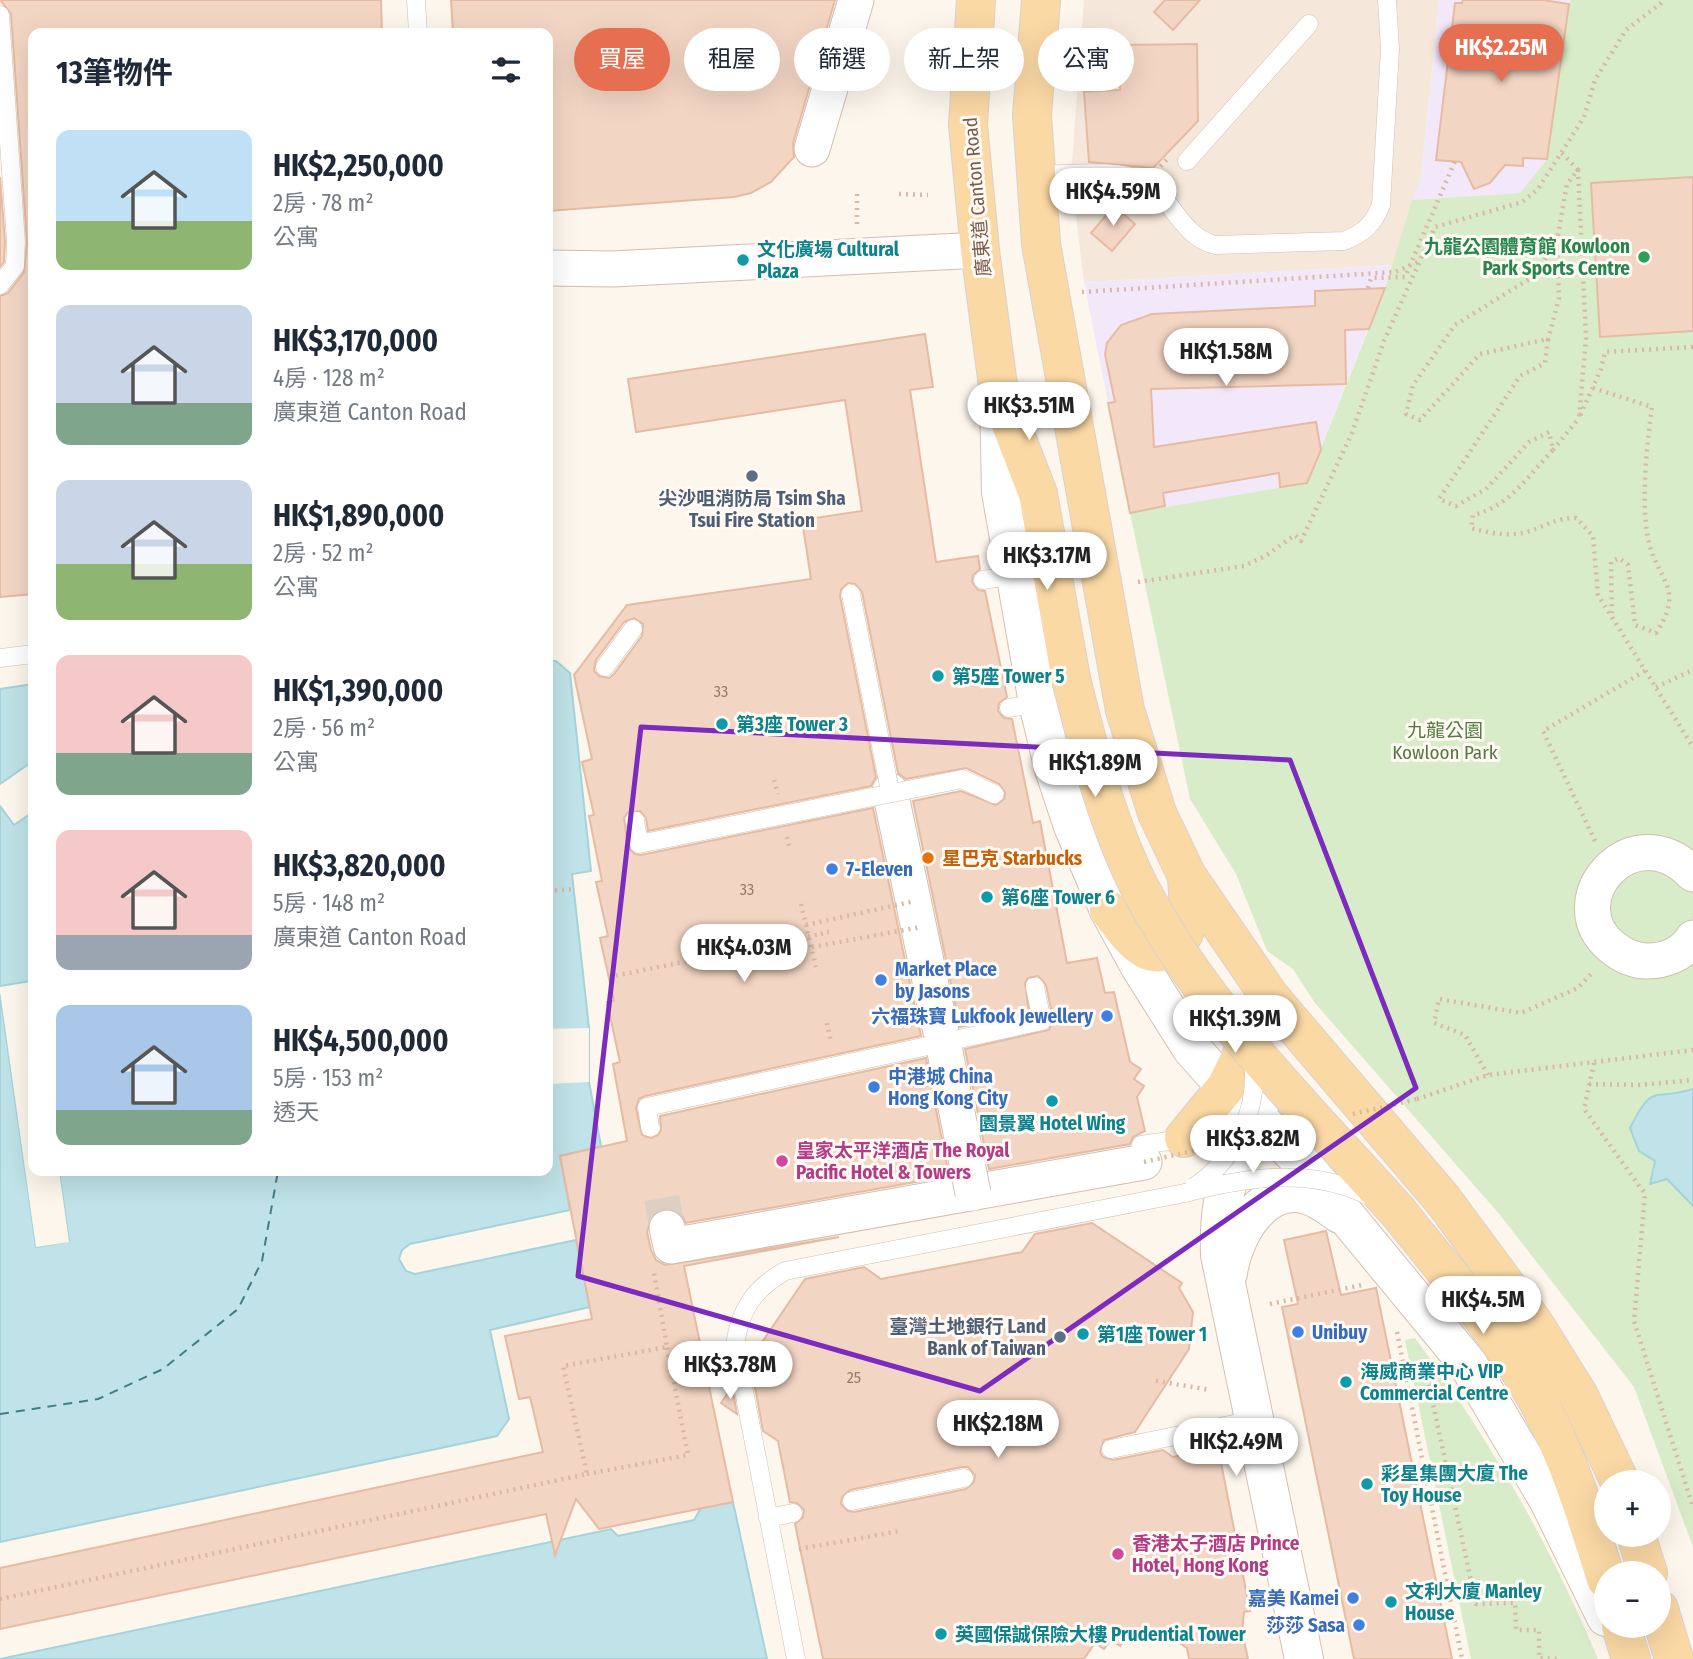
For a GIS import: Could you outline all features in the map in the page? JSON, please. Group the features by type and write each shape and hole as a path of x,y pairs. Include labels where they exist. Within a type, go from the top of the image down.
{"main road":[{"name":"廣東道 Canton Road","path":"976,0 968,125 979,250 999,393 1001,492 998,578 1024,706 1054,769 1073,826 1109,910 1192,1049 1226,1087 1299,1159 1468,1364 1548,1499 1594,1593"},
{"path":"1041,0 1032,115 1034,175 1050,294 1125,709 1157,813 1187,876 1270,997 1443,1200 1533,1322 1579,1396 1614,1470"},
{"name":"廣東道 Canton Road","path":"999,393 1038,495 1071,679 1104,798 1140,888 1171,941 1252,1048 1399,1213 1494,1335 1537,1398 1578,1488 1600,1561"},
{"path":"1109,910 1142,948 1153,953 1164,951 1175,945 1186,932 1189,915 1187,876"},
{"path":"1184,1138 1226,1087 1270,997"},
{"path":"1270,997 1258,1119 1233,1167 1224,1196 1219,1225 1220,1255 1304,1659"},
{"path":"1227,1285 1229,1268 1240,1236 1259,1208 1269,1200 1294,1193 1307,1195 1350,1222"},
{"path":"1618,1638 1629,1659"},
{"path":"1624,1638 1629,1659"},
{"path":"1668,1638 1674,1659"}],"street":[{"path":"813,149 856,0"},
{"path":"553,268 638,268 979,250"},
{"path":"890,791 918,914 973,1193"},
{"path":"1693,874 1681,862 1665,853 1629,855 1613,864 1601,878 1595,894 1594,912 1599,929 1609,944 1623,955 1640,961 1658,961 1676,955 1693,938"},
{"path":"669,1237 973,1193 1142,1154"}],"lane":[{"path":"416,0 418,28"},
{"path":"1034,175 1121,175 1145,182 1196,237 1215,245 1344,242 1360,235 1374,222 1381,205 1390,49 1387,0"},
{"path":"0,15 16,243 15,266 0,285"},
{"path":"1186,161 1309,24"},
{"path":"852,594 890,791"},
{"path":"605,667 633,629"},
{"path":"0,657 28,654"},
{"path":"635,821 639,844 890,791 962,779 994,794"},
{"path":"650,1127 647,1107 1042,1021 1035,987"},
{"path":"1185,1193 1223,1162 1237,1143 1253,1097 1252,1048"},
{"path":"1142,1154 1184,1138 1236,1131 1258,1119"},
{"path":"796,1659 735,1345 739,1322 749,1300 765,1283 785,1271 808,1266 1258,1177 1295,1177 1343,1187 1399,1213"},
{"path":"1111,1449 1254,1420"},
{"path":"860,1496 964,1478"},
{"path":"766,1509 793,1513"}],"path":[{"path":"1138,582 1244,566 1267,555 1295,535 1301,541 1352,433 1384,341 1435,227 1522,202 1538,189 1584,117 1595,80 1626,30 1665,0"},
{"path":"1562,153 1577,170 1586,338 1579,418"},
{"path":"1117,212 1169,157"},
{"path":"1368,288 1371,278 1405,277 1455,161"},
{"path":"1553,450 1549,432 1529,442 1486,489 1456,506 1439,499 1520,376 1545,363 1547,343 1559,298 1557,241 1567,184 1577,170"},
{"path":"857,194 857,221"},
{"path":"899,194 928,195"},
{"path":"1547,343 1548,339 1480,354 1420,420 1406,414 1413,385 1455,325 1534,275 1557,241"},
{"path":"1050,294 1395,272 1421,260"},
{"path":"1693,347 1605,352 1579,418 1508,500 1491,511 1473,515 1471,528 1497,535 1526,532 1557,518 1576,518 1593,536 1598,595 1693,747"},
{"path":"1593,388 1652,407 1644,466 1649,543 1669,584 1668,615 1656,633 1635,625 1628,565 1619,558 1611,562 1612,618"},
{"path":"1656,687 1693,670"},
{"path":"1599,848 1543,731 1646,671"},
{"path":"774,780 777,790"},
{"path":"788,840 790,850"},
{"path":"553,891 574,889"},
{"path":"1054,893 1066,891"},
{"path":"801,904 816,967"},
{"path":"806,925 918,914"},
{"path":"812,947 918,914"},
{"path":"609,977 834,931"},
{"path":"1488,1076 1465,1035 1434,1023 1439,999 1521,1013 1578,988 1594,970"},
{"path":"827,1023 829,1029"},
{"path":"1417,1099 1488,1076 1693,1050"},
{"path":"1594,1063 1584,1109 1644,1194 1634,1321 1693,1507"},
{"path":"1590,1084 1639,1085 1693,1080"},
{"path":"0,1599 688,1455 654,1272 669,1237"},
{"path":"1270,1304 1365,1284"},
{"path":"1392,1321 1462,1659"},
{"path":"1395,1333 1407,1331"},
{"path":"587,1474 563,1366 667,1347"},
{"path":"1422,1364 1427,1376 1476,1604 1515,1603 1516,1630 1538,1630 1539,1658 1557,1659"},
{"path":"1156,1381 1211,1390"}],"highlighted area":[{"path":"641,727 1290,760 1416,1088 980,1391 578,1276"}],"shaded area":[{"path":"1084,0 1439,0 1421,177 1393,265 1084,282 1071,175 1077,91 1134,91 1134,28 1082,28"},
{"path":"1439,0 1570,0 1547,159 1520,193 1412,200 1421,177"},
{"path":"1393,265 1307,483 1130,513 1084,282"}],"green space":[{"name":"九龍公園 Kowloon Park","path":"1570,0 1693,0 1693,1547 1671,1487 1671,1470 1665,1470 1634,1387 1500,1215 1315,1003 1293,969 1267,951 1236,874 1190,799 1130,513 1307,483 1385,288 1412,200 1520,193 1547,159"},
{"path":"1415,1338 1493,1453 1539,1533 1598,1659 1471,1659 1405,1340"}],"water":[{"path":"553,661 570,673 591,871 572,874 589,1028 589,1082 601,1146 560,1156 570,1210 410,1244 402,1250 399,1259 406,1271 415,1274 576,1240 590,1307 490,1330 509,1419 497,1436 0,1542 0,994 36,1247 69,1241 60,1176 553,1176"},
{"path":"28,685 28,764 0,784 0,689"},
{"path":"0,806 14,825 28,815 28,981 0,986"},
{"path":"1693,1089 1693,1206 1667,1179 1650,1184 1655,1161 1639,1151 1630,1128 1644,1103 1650,1098"},
{"path":"733,1502 767,1659 0,1659 611,1529 618,1536 694,1520 701,1508"}],"pier":[{"path":"0,991 3,994 38,1243 65,1239 56,1176 60,1176 69,1242 36,1247"},
{"path":"589,1028 589,1082 553,1084 553,1029"}],"building":[{"path":"0,0 381,0 382,28 28,28 28,594 0,597 0,296 8,293 24,272 27,242 11,14"},
{"path":"451,0 835,0 827,28 794,28 794,91 808,91 793,143 794,157 771,182 751,193 734,197 553,211 553,28 453,28"},
{"path":"1165,0 1200,0 1173,30 1154,12"},
{"path":"1463,0 1543,0 1569,4 1547,159 1523,158 1523,166 1505,165 1490,183 1474,189 1461,162 1436,160 1455,3 1462,3"},
{"path":"1197,44 1198,121 1153,168 1089,162 1084,92 1134,91 1134,45"},
{"path":"0,177 5,242 4,262 0,267"},
{"name":"九龍公園體育館 Kowloon Park Sports Centre","path":"1693,177 1693,331 1600,337 1591,183"},
{"path":"1114,206 1135,224 1112,251 1091,233"},
{"path":"1385,288 1369,329 1345,330 1346,384 1151,389 1154,447 1316,422 1321,450 1307,483 1280,487 1279,473 1163,493 1165,506 1130,513 1108,403 1115,402 1105,354 1107,343 1121,325 1152,314 1315,306 1315,291"},
{"name":"中港城 China Hong Kong City","path":"925,334 933,387 910,390 936,562 978,556 980,569 973,575 972,582 978,590 985,591 1007,697 999,703 998,711 1004,718 1012,719 1033,823 1040,821 1067,963 1097,958 1105,993 1114,992 1130,1062 1141,1069 1134,1079 1144,1086 1137,1097 1145,1131 1133,1137 1130,1144 989,1169 965,1049 1049,1030 1053,1019 1046,985 1038,976 1028,978 1025,983 1029,1012 960,1027 913,801 961,791 996,805 1004,799 1005,792 999,784 966,768 906,779 898,773 862,592 855,584 848,583 841,590 840,596 876,777 871,786 648,831 646,818 640,811 628,812 624,818 628,847 635,854 641,855 873,808 921,1036 645,1096 639,1099 636,1108 642,1135 651,1138 658,1135 661,1130 660,1116 926,1058 949,1176 686,1223 681,1214 672,1209 662,1209 653,1214 647,1232 651,1250 656,1260 665,1265 839,1237 684,1266 733,1502 599,1529 576,1499 555,1555 546,1514 0,1629 0,1568 543,1452 530,1397 519,1399 505,1336 592,1319 560,1156 627,1141 613,1064 620,1062 607,1002 614,1001 600,938 608,936 596,882 602,881 589,816 594,815 582,762 592,759 574,675 627,605 811,579 802,520 862,511 845,400 636,432 628,379","holes":["634,618 643,624 642,636 614,674 609,678 599,676 594,671 596,660 624,622"]},
{"path":"1092,1223 1182,1283 1179,1288 1193,1312 1189,1349 1135,1432 1104,1440 1100,1452 1103,1457 1113,1460 1163,1450 1173,1457 1218,1447 1250,1611 1244,1612 1242,1632 1248,1659 1189,1659 1187,1648 1159,1630 1153,1639 1143,1633 1136,1642 1127,1636 1120,1646 1111,1640 1104,1649 1095,1643 1084,1659 823,1659 795,1524 803,1517 804,1510 797,1503 790,1502 778,1441 763,1431 750,1360 805,1279 864,1267 881,1279 1022,1252 1035,1234","holes":["968,1467 975,1475 974,1482 966,1489 854,1512 848,1511 841,1504 842,1497 850,1490"]},
{"path":"1326,1231 1341,1295 1376,1288 1452,1659 1354,1659 1282,1307 1298,1304 1284,1240"},
{"path":"732,1387 737,1414 721,1403"}],"ferry route":[{"path":"0,1414 98,1399 163,1369 238,1309 262,1261 277,1176"}],"tunnel":[{"path":"662,1198 667,1228"}],"place":[{"name":"九龍公園體育館 Kowloon Park Sports Centre","path":"1644,257"},
{"name":"文化廣場 Cultural Plaza","path":"743,260"},
{"name":"尖沙咀消防局 Tsim Sha Tsui Fire Station","path":"752,476"},
{"name":"第5座 Tower 5","path":"938,676"},
{"name":"第3座 Tower 3","path":"722,724"},
{"name":"星巴克 Starbucks","path":"928,858"},
{"name":"7-Eleven","path":"832,869"},
{"name":"第6座 Tower 6","path":"987,897"},
{"name":"Market Place by Jasons","path":"881,980"},
{"name":"六福珠寶 Lukfook Jewellery","path":"1107,1016"},
{"name":"中港城 China Hong Kong City","path":"874,1087"},
{"name":"園景翼 Hotel Wing","path":"1052,1101"},
{"name":"皇家太平洋酒店 The Royal Pacific Hotel & Towers","path":"782,1161"},
{"name":"Unibuy","path":"1298,1332"},
{"name":"第1座 Tower 1","path":"1083,1334"},
{"name":"臺灣土地銀行 Land Bank of Taiwan","path":"1060,1337"},
{"name":"海威商業中心 VIP Commercial Centre","path":"1346,1382"},
{"name":"彩星集團大廈 The Toy House","path":"1367,1484"},
{"name":"香港太子酒店 Prince Hotel, Hong Kong","path":"1118,1554"},
{"name":"嘉美 Kamei","path":"1353,1598"},
{"name":"文利大廈 Manley House","path":"1391,1602"},
{"name":"莎莎 Sasa","path":"1359,1625"},
{"name":"英國保誠保險大樓 Prudential Tower","path":"941,1634"}]}
